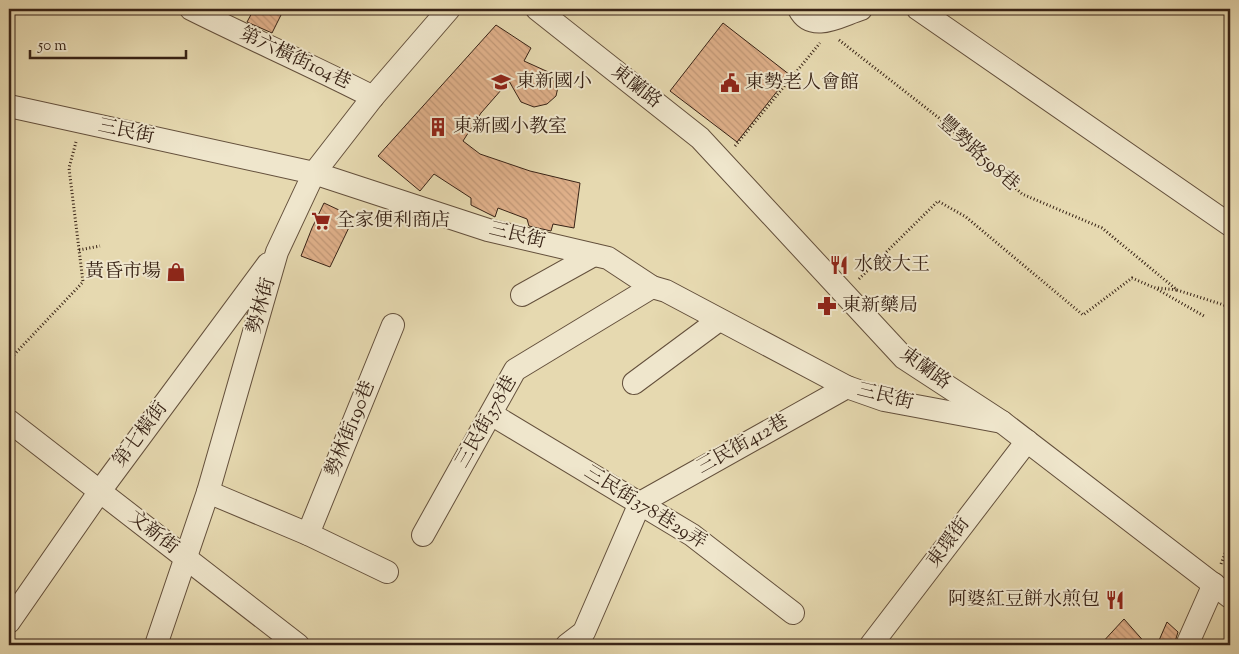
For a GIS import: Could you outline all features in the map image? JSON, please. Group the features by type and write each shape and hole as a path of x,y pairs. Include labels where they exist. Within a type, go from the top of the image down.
{"street":[{"name":"第六橫街104巷","path":"191,9 315,67 373,97"},
{"name":"勢林街","path":"156,645 208,492 277,252 314,173 373,97 448,9"},
{"name":"東蘭路","path":"537,9 700,138 904,358 1002,422 1222,590"},
{"path":"799,9 811,22 822,24 861,9"},
{"path":"918,9 1230,225"},
{"name":"三民街","path":"9,106 314,173 488,230 608,258 652,287 666,291 847,387 884,400 1002,422"},
{"name":"第七橫街","path":"9,622 100,491 277,252"},
{"path":"522,295 594,255"},
{"name":"三民街378巷","path":"423,535 515,370 652,287"},
{"path":"634,384 719,320"},
{"name":"勢林街190巷","path":"308,534 393,325"},
{"name":"三民街412巷","path":"640,503 847,387"},
{"name":"三民街378巷29弄","path":"491,414 692,535 793,613"},
{"name":"文新街","path":"9,421 298,645"},
{"name":"東環街","path":"871,645 1027,441"},
{"path":"208,492 308,534 387,572"},
{"path":"567,645 584,632 640,503"},
{"path":"1187,645 1222,590"}],"path":[{"path":"722,162 820,44 822,24"},
{"name":"豐勢路598巷","path":"822,24 939,118 1022,194 1102,228 1177,290 1230,307"},
{"path":"9,360 84,282 69,168 82,122"},
{"path":"845,294 938,201 966,217 1083,316 1132,278 1155,288 1204,316"},
{"path":"79,250 100,246"},
{"path":"1155,288 1177,290"}],"building":[{"path":"254,9 284,9 272,33 247,22"},
{"name":"東勢老人會館","path":"723,23 790,75 737,142 670,91"},
{"name":"東新國小教室","path":"496,25 531,48 524,61 555,75 558,87 556,96 547,104 534,107 521,102 509,81 481,113 463,141 480,154 530,171 580,183 574,228 553,224 551,231 529,226 527,219 498,208 495,217 471,205 471,198 434,174 420,191 378,156"},
{"path":"324,203 354,217 330,267 301,256"},
{"path":"1124,619 1147,645 1100,645"},
{"path":"1167,622 1178,632 1174,645 1157,645"}],"place":[{"name":"東新國小","path":"501,82"},
{"name":"東勢老人會館","path":"730,83"},
{"name":"東新國小教室","path":"438,127"},
{"name":"全家便利商店","path":"321,221"},
{"name":"水餃大王","path":"839,265"},
{"name":"黃昏市場","path":"176,272"},
{"name":"東新藥局","path":"827,306"},
{"name":"阿婆紅豆餅水煎包","path":"1115,600"}]}
